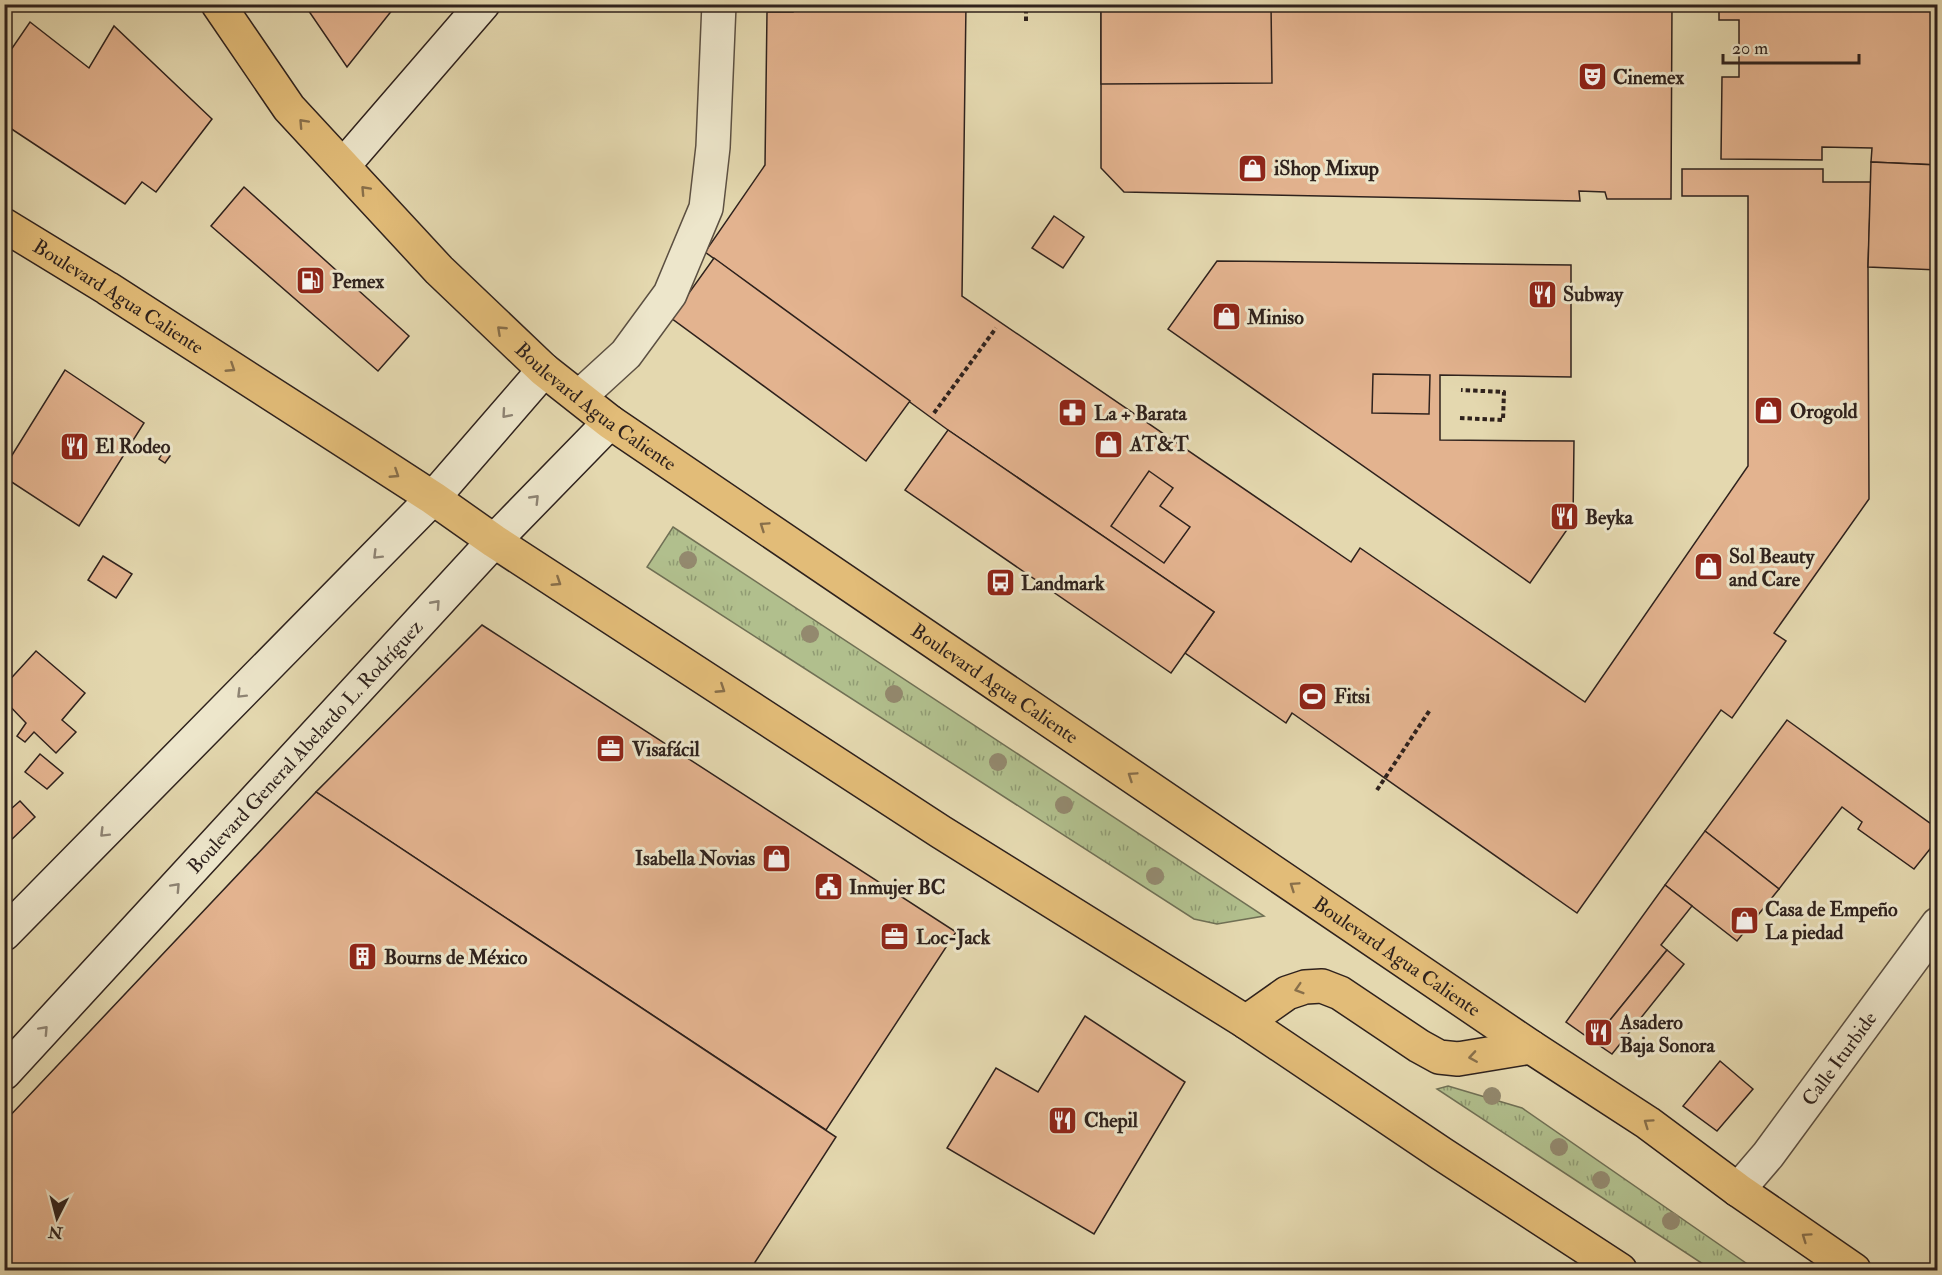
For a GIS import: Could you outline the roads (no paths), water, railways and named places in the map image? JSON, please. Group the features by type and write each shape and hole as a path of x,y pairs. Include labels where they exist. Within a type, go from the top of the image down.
{"main road":[{"name":"Boulevard Agua Caliente","path":"218,4 289,108 439,270 544,370 610,422 1531,1047 1648,1123 1737,1190 1854,1270"},
{"path":"343,166 483,4"},
{"path":"579,397 626,354 670,294 706,208 713,147 719,4"},
{"name":"Boulevard Agua Caliente","path":"4,225 433,498 494,541 941,832 1246,1022 1620,1270"},
{"path":"4,934 433,498 544,370"},
{"name":"Boulevard General Abelardo L. Rodríguez","path":"4,1073 494,541 610,422"},
{"name":"Calle Iturbide","path":"1737,1190 1768,1155 1938,924"},
{"path":"1246,1022 1287,993 1305,987 1322,986 1340,993 1439,1057 1458,1059 1531,1047"}],"place":[{"name":"Cinemex","path":"1592,77"},
{"name":"iShop Mixup","path":"1253,168"},
{"name":"Pemex","path":"311,281"},
{"name":"Subway","path":"1542,294"},
{"name":"Miniso","path":"1226,317"},
{"name":"Orogold","path":"1769,411"},
{"name":"La + Barata","path":"1073,413"},
{"name":"AT&T","path":"1109,444"},
{"name":"El Rodeo","path":"74,446"},
{"name":"Beyka","path":"1564,517"},
{"name":"Sol Beauty and Care","path":"1708,567"},
{"name":"Landmark","path":"1000,583"},
{"name":"Fitsi","path":"1313,696"},
{"name":"Visafácil","path":"611,749"},
{"name":"Isabella Novias","path":"776,858"},
{"name":"Inmujer BC","path":"828,887"},
{"name":"Casa de Empeño La piedad","path":"1744,920"},
{"name":"Loc-Jack","path":"895,937"},
{"name":"Bourns de México","path":"363,957"},
{"name":"Asadero Baja Sonora","path":"1599,1033"},
{"name":"Chepil","path":"1063,1120"}]}
